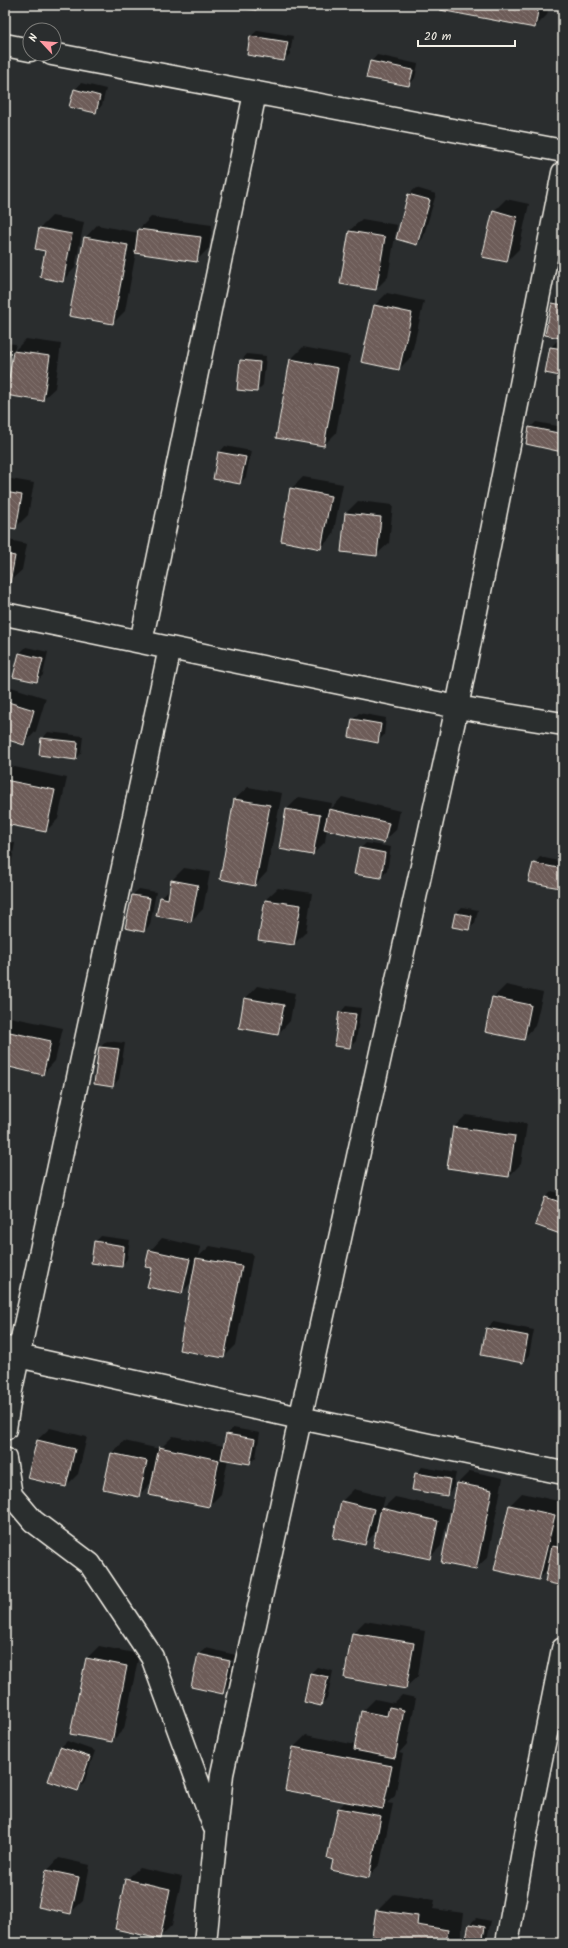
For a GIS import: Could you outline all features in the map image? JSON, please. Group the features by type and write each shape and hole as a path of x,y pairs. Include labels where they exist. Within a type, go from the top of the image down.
{"street":[{"path":"5,45 22,48"},
{"path":"62,56 563,151"},
{"path":"141,642 255,93"},
{"path":"205,1943 222,1774 457,707 563,173"},
{"path":"5,614 457,707 563,724"},
{"path":"5,1429 12,1351 170,648"},
{"path":"12,1351 300,1418 563,1473"},
{"path":"5,1459 11,1495 33,1521 90,1564 152,1657 216,1831"},
{"path":"507,1943 526,1834 563,1650"}],"building":[{"path":"226,5 257,5 256,10"},
{"path":"298,5 326,5 325,8"},
{"path":"442,5 539,5 535,28 440,10"},
{"path":"250,36 288,42 284,61 247,55"},
{"path":"370,61 413,70 409,86 366,78"},
{"path":"74,89 100,96 96,113 69,107"},
{"path":"408,194 430,200 417,245 396,239"},
{"path":"493,210 517,217 507,262 482,257"},
{"path":"39,228 72,234 63,282 40,277 45,251 35,249"},
{"path":"138,229 201,237 197,262 135,253"},
{"path":"349,231 385,237 376,290 340,284"},
{"path":"84,237 128,245 113,324 69,316"},
{"path":"552,303 563,305 563,324 560,338 545,335"},
{"path":"374,305 412,313 399,370 361,362"},
{"path":"550,347 563,349 560,376 545,373"},
{"path":"5,350 10,350 5,376"},
{"path":"13,351 50,356 43,401 5,395 5,378 9,379"},
{"path":"290,359 338,368 324,446 276,438"},
{"path":"240,360 260,362 257,392 237,390"},
{"path":"529,427 563,434 562,452 526,444"},
{"path":"218,452 246,457 240,484 213,479"},
{"path":"290,488 331,496 321,549 281,541"},
{"path":"5,492 22,495 16,529 5,527"},
{"path":"345,513 381,517 377,556 341,552"},
{"path":"5,554 15,556 10,583 5,582"},
{"path":"19,653 43,659 37,682 13,677"},
{"path":"563,657 563,673 559,672"},
{"path":"5,701 34,710 24,745 5,739"},
{"path":"352,719 381,724 378,743 349,737"},
{"path":"41,738 78,742 76,760 39,755"},
{"path":"5,780 55,790 46,832 5,824"},
{"path":"234,799 270,805 255,886 220,879"},
{"path":"286,809 320,815 313,855 279,849"},
{"path":"329,809 389,823 384,843 324,829"},
{"path":"359,848 385,853 381,878 354,874"},
{"path":"533,863 563,869 560,888 528,882"},
{"path":"171,880 198,885 191,922 156,916 160,897 168,899"},
{"path":"132,895 150,898 144,932 125,928"},
{"path":"265,900 301,905 294,945 258,940"},
{"path":"455,913 472,916 469,930 452,927"},
{"path":"492,997 531,1005 524,1040 485,1032"},
{"path":"244,998 284,1005 278,1035 239,1028"},
{"path":"339,1012 356,1014 350,1048 334,1046"},
{"path":"5,1031 51,1041 43,1075 5,1066"},
{"path":"99,1047 119,1049 113,1087 94,1084"},
{"path":"453,1127 515,1136 509,1177 447,1168"},
{"path":"545,1197 563,1203 563,1235 535,1225"},
{"path":"94,1241 124,1246 122,1267 91,1263"},
{"path":"149,1250 190,1259 182,1294 147,1287 152,1268 145,1267"},
{"path":"196,1258 242,1266 224,1358 179,1350"},
{"path":"486,1328 528,1336 523,1363 481,1355"},
{"path":"226,1434 255,1439 250,1464 221,1459"},
{"path":"37,1440 75,1449 66,1487 27,1478"},
{"path":"159,1447 219,1460 209,1507 149,1495"},
{"path":"111,1453 147,1461 139,1497 103,1489"},
{"path":"415,1473 450,1479 447,1496 412,1490"},
{"path":"457,1483 492,1490 476,1570 441,1563"},
{"path":"341,1501 374,1509 365,1545 333,1538"},
{"path":"509,1505 555,1515 539,1580 494,1570"},
{"path":"381,1508 438,1521 430,1559 373,1547"},
{"path":"552,1546 563,1548 563,1586 545,1582"},
{"path":"352,1633 414,1643 406,1689 344,1678"},
{"path":"198,1654 230,1661 223,1694 191,1687"},
{"path":"86,1658 127,1666 112,1742 70,1734"},
{"path":"310,1673 328,1677 321,1706 304,1702"},
{"path":"389,1707 404,1710 395,1758 354,1750 361,1711 387,1716"},
{"path":"60,1747 90,1757 78,1791 48,1781"},
{"path":"293,1747 392,1766 383,1809 285,1790"},
{"path":"338,1808 381,1816 369,1878 331,1870 333,1860 327,1858"},
{"path":"46,1870 79,1877 71,1914 38,1907"},
{"path":"125,1879 170,1889 160,1939 115,1929"},
{"path":"376,1910 418,1916 417,1925 448,1930 446,1943 371,1943"},
{"path":"469,1924 485,1927 482,1943 465,1943"}]}
